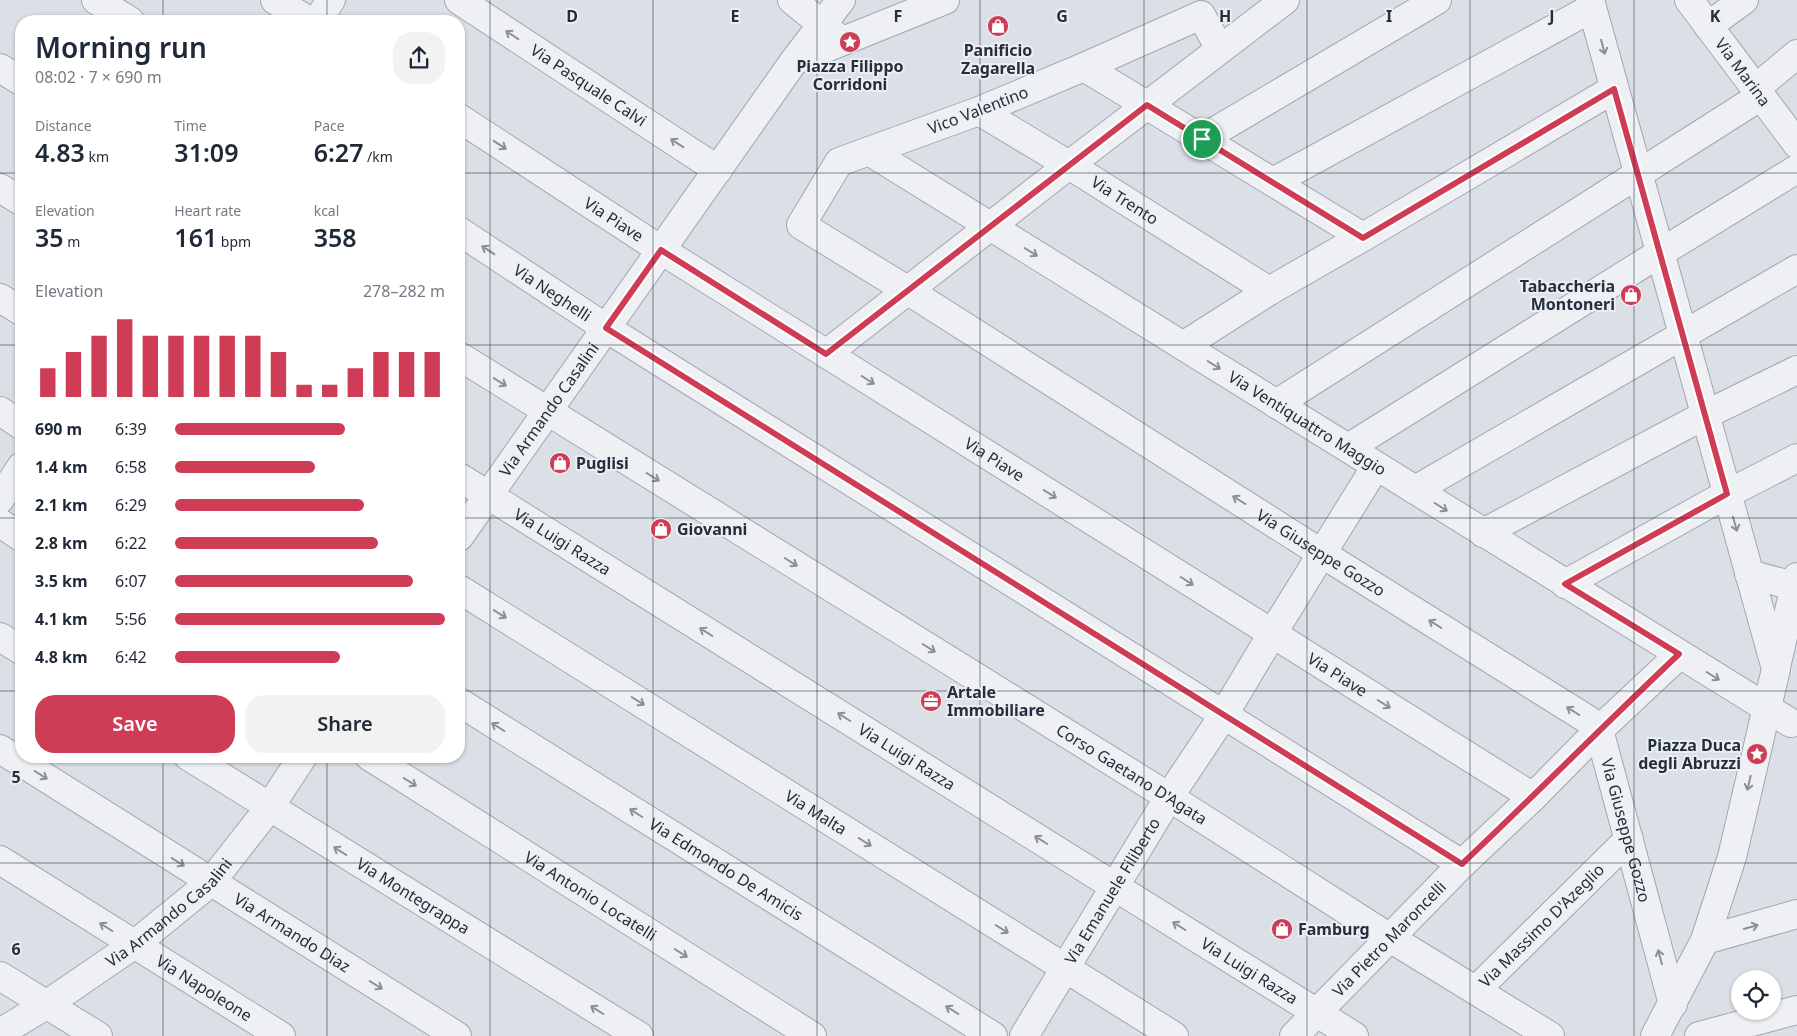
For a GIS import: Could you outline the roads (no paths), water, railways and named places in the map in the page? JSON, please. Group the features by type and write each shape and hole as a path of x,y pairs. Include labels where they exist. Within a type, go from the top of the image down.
{"street":[{"path":"96,0 120,15"},
{"path":"275,0 299,15"},
{"path":"320,15 331,0"},
{"name":"Via Pasquale Calvi","path":"459,0 718,170"},
{"name":"Via Armando Casalini","path":"465,529 794,61 807,13 842,0"},
{"path":"794,61 945,0"},
{"path":"826,354 1285,0"},
{"path":"1202,139 1437,0"},
{"name":"Via Marina","path":"1689,0 1797,144"},
{"path":"1708,26 1744,0"},
{"path":"1273,182 1591,4 1794,735"},
{"path":"807,13 843,41"},
{"name":"Vico Valentino","path":"801,225 839,162 979,111 1201,15 1220,49"},
{"path":"1276,404 1638,174 1758,92 1797,54"},
{"path":"1084,67 1363,238"},
{"path":"0,68 15,77"},
{"path":"1183,346 1269,291 1363,238 1614,89"},
{"name":"Via Trento","path":"979,111 1069,165 1269,291"},
{"name":"Via Piave","path":"465,122 661,250 1533,797"},
{"name":"Via Ventiquattro Maggio","path":"870,151 1679,654 1756,703 1794,735"},
{"path":"1348,448 1797,169"},
{"path":"0,188 15,197"},
{"name":"Via Giuseppe Gozzo","path":"801,225 908,290 1590,721 1598,730 1673,1004"},
{"name":"Via Neghelli","path":"465,235 606,328 1462,864"},
{"path":"1415,490 1797,269"},
{"path":"0,298 15,307"},
{"name":"Corso Gaetano D'Agata","path":"465,360 1168,796 1390,938 1550,1036"},
{"path":"1483,532 1705,415 1797,370"},
{"path":"0,411 15,421"},
{"path":"1565,584 1727,494 1797,458"},
{"name":"Via Emanuele Filiberto","path":"1024,1036 1168,796 1224,716 1272,634 1376,466"},
{"path":"0,499 15,476"},
{"name":"Via Luigi Razza","path":"465,481 1354,1036"},
{"path":"0,523 15,533"},
{"path":"1655,1036 1703,945 1732,856 1756,703 1776,669 1796,584 1749,574"},
{"name":"Via Malta","path":"465,592 1174,1036"},
{"path":"0,637 15,646"},
{"name":"Via Pietro Maroncelli","path":"1294,1036 1462,864 1533,797 1598,730 1679,654"},
{"name":"Via Edmondo De Amicis","path":"465,706 993,1036"},
{"name":"Via Armando Diaz","path":"0,749 15,758"},
{"name":"Via Armando Diaz","path":"22,763 457,1036"},
{"name":"Via Montegrappa","path":"199,763 639,1036"},
{"name":"Via Armando Casalini","path":"0,1033 46,1005 134,944 211,882 269,808 299,763"},
{"name":"Via Antonio Locatelli","path":"380,763 812,1036"},
{"name":"Via Massimo D'Azeglio","path":"1476,990 1628,839"},
{"name":"Via Napoleone","path":"0,860 281,1036"},
{"path":"1703,945 1797,914"},
{"path":"0,976 98,1036"},
{"path":"46,1005 71,1036"},
{"path":"1698,1036 1797,1010"}],"place":[{"name":"Panificio Zagarella","path":"998,26"},
{"name":"Piazza Filippo Corridoni","path":"850,42"},
{"name":"Tabaccheria Montoneri","path":"1631,295"},
{"name":"Puglisi","path":"560,463"},
{"name":"Giovanni","path":"661,529"},
{"name":"Artale Immobiliare","path":"931,701"},
{"name":"Piazza Duca degli Abruzzi","path":"1757,754"},
{"name":"Famburg","path":"1282,929"}]}
